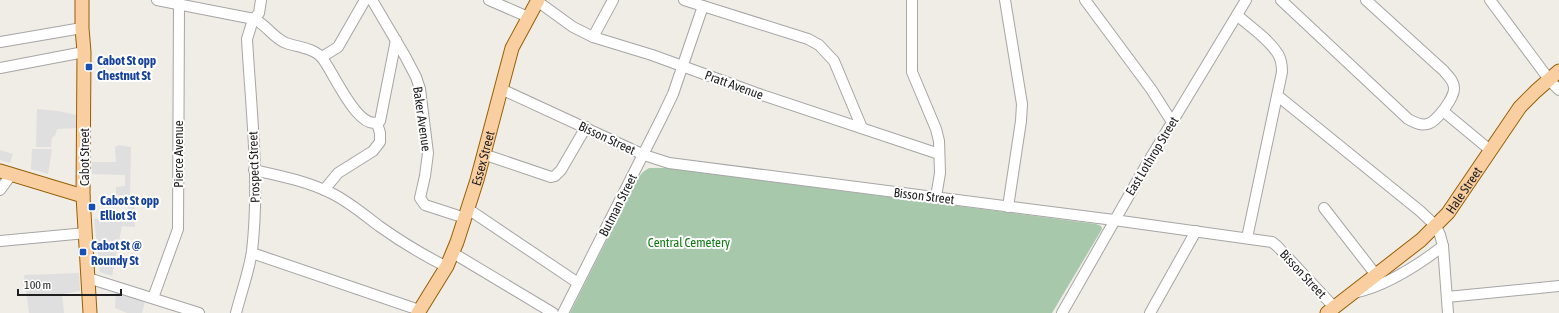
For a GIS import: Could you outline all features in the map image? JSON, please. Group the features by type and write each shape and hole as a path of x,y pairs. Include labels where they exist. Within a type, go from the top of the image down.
{"main road":[{"name":"Cabot Street","path":"82,0 84,52 83,196 90,313"},
{"name":"Essex Street","path":"418,312 447,267 453,253 467,214 512,48 538,0"},
{"name":"Hale Street","path":"1330,310 1421,240 1436,226 1448,213 1520,107 1554,75"},
{"path":"6,173 83,196"}],"street":[{"path":"157,0 254,19 262,23 277,38 286,43 314,52 322,57 343,94 360,115 367,121 377,123"},
{"name":"Prospect Street","path":"236,313 252,253 255,210 247,39 254,19 259,13 261,0"},
{"path":"322,57 338,47 366,0"},
{"name":"Baker Avenue","path":"372,0 416,77 420,89 428,153 420,198 425,205 467,214 578,283"},
{"path":"489,0 528,17"},
{"name":"Pratt Avenue","path":"538,0 573,27 593,36 756,93 939,154"},
{"path":"593,36 613,0"},
{"path":"684,0 808,39 819,45 834,61 862,128"},
{"path":"912,0 912,72 936,129 939,141 940,173 936,197"},
{"path":"1005,0 1022,104 1021,121 1008,206"},
{"path":"1085,0 1152,89 1172,122"},
{"name":"East Lothrop Street","path":"1062,313 1114,220 1246,0"},
{"path":"1281,0 1408,119 1419,124 1433,122 1454,95 1452,82 1444,71 1366,0"},
{"path":"1490,0 1554,75 1559,90"},
{"name":"Pierce Avenue","path":"153,298 178,229 179,4"},
{"name":"Butman Street","path":"563,313 644,155 673,94 703,6"},
{"path":"1236,15 1257,32 1278,54 1282,63 1278,96 1247,238"},
{"path":"0,42 82,28"},
{"path":"377,123 380,121 396,40"},
{"path":"0,68 84,52"},
{"name":"Bisson Street","path":"501,89 644,155 669,163 1008,206 1272,242 1277,246 1330,310"},
{"path":"1278,96 1420,211 1436,226 1443,246 1448,313"},
{"path":"1443,111 1490,150"},
{"path":"324,190 338,173 373,151 380,142 380,133 377,123"},
{"path":"484,154 550,177 555,176 561,170 586,127"},
{"path":"254,170 284,176 312,185 344,200 403,242 447,267"},
{"path":"0,190 6,173"},
{"path":"1324,208 1376,275"},
{"path":"1150,313 1196,231"},
{"path":"0,241 86,233"},
{"name":"Hale Street","path":"1352,294 1371,289 1423,260 1443,246"},
{"path":"252,253 418,312"},
{"path":"453,253 553,313"},
{"path":"88,278 199,313"},
{"path":"1447,297 1559,286"}],"green space":[{"name":"Central Cemetery","path":"649,168 666,168 1096,224 1101,226 1102,229 1052,313 570,313 638,178"}],"shaded area":[{"path":"37,109 58,111 76,115 76,128 57,129 55,136 52,137 51,147 36,147"},
{"path":"119,145 131,147 130,195 116,195 116,187 125,186 125,175 92,174 92,162 116,162 115,147"},
{"path":"32,149 52,149 48,174 31,169"},
{"path":"0,150 13,154 10,163 0,160"},
{"path":"128,206 135,207 135,227 122,226 112,276 100,272 94,219 128,218"},
{"path":"79,273 80,291 62,294 64,313 29,313 24,275"},
{"path":"116,292 145,301 142,313 127,313 115,308"}],"place":[{"name":"Cabot St opp Chestnut St","path":"89,67"},
{"name":"Cabot St opp Elliot St","path":"92,207"},
{"name":"Cabot St @ Roundy St","path":"83,252"}]}
